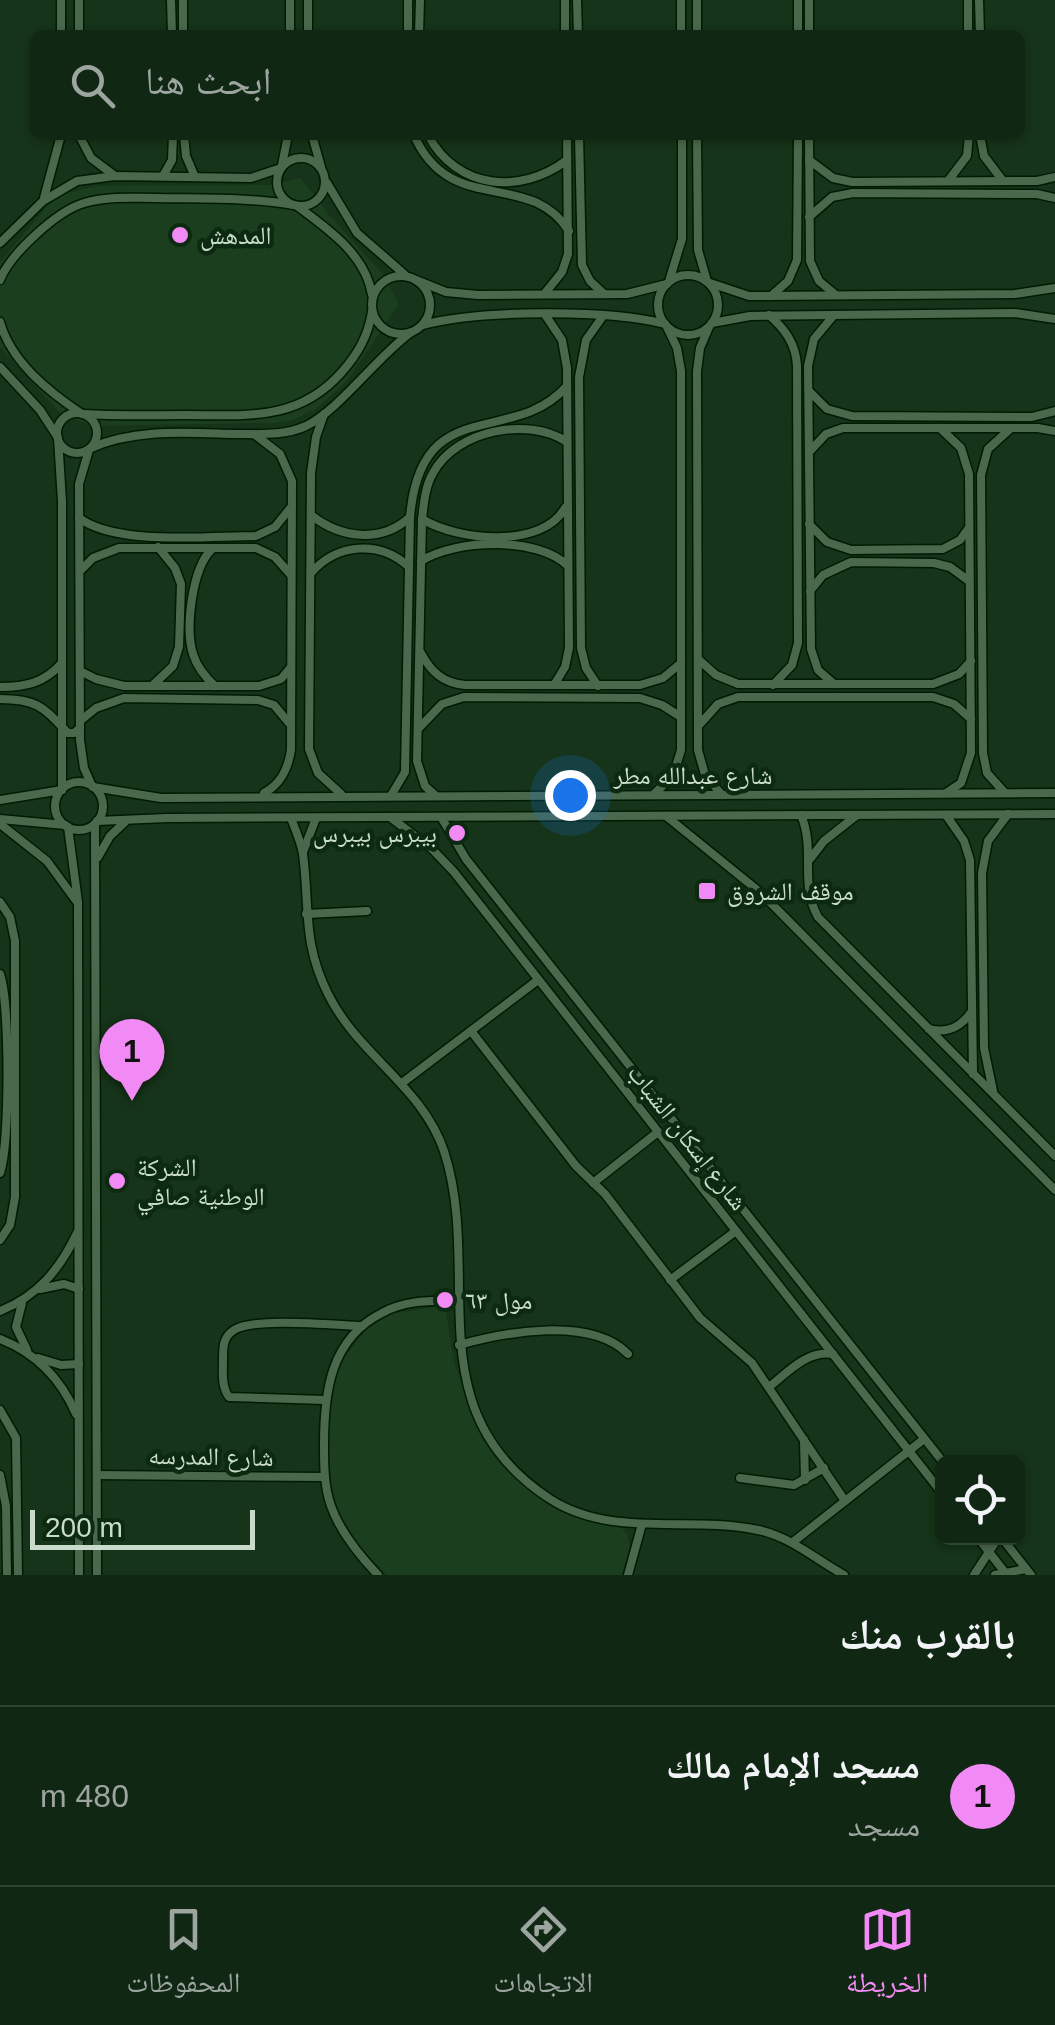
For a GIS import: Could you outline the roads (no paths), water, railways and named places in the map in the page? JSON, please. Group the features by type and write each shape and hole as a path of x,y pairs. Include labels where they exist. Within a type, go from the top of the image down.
{"street":[{"path":"61,30 62,0"},
{"path":"79,0 79,30"},
{"path":"171,0 172,30"},
{"path":"182,0 183,30"},
{"path":"290,0 290,30"},
{"path":"308,0 308,30"},
{"path":"408,0 408,30"},
{"path":"420,0 422,30"},
{"path":"563,30 565,0"},
{"path":"577,0 578,30"},
{"path":"681,0 682,30"},
{"path":"697,0 698,30"},
{"path":"798,0 798,30"},
{"path":"809,0 809,30"},
{"path":"966,30 968,0"},
{"path":"980,0 980,30"},
{"path":"43,200 59,140"},
{"path":"81,140 91,158 115,176"},
{"path":"163,176 172,160 173,140"},
{"path":"184,140 195,177"},
{"path":"80,1575 78,902 67,826 56,812 56,800 62,790 62,501 58,437 64,418 83,414 213,415 266,413 297,407 324,390 346,368 364,341 372,297 362,266 345,245 278,190 287,140"},
{"path":"0,280 18,253 63,213 84,203 118,198 228,199 295,206 318,200 324,175 314,140"},
{"path":"417,140 427,157 449,178 476,190 524,197 546,206 568,231"},
{"path":"431,140 440,154 466,173 490,181 524,182 548,174 567,160"},
{"path":"543,294 562,272 568,254 567,140"},
{"path":"579,140 584,273 616,302 586,340 579,369 580,648 586,668 598,686"},
{"path":"650,795 666,785 680,757 680,371 677,348 658,304 676,266 682,239 682,140"},
{"path":"697,140 698,239 708,282 718,298 700,348 697,371 699,756 709,783 722,795"},
{"path":"798,140 804,249 814,272 836,295"},
{"path":"773,685 792,666 798,649 797,360 788,336 760,308 794,271 804,249 809,217 809,140"},
{"path":"948,181 967,156 969,140"},
{"path":"981,140 984,156 1004,181"},
{"path":"18,253 10,251 2,241 43,200 77,181 115,176 259,176 304,158 318,164 358,233 382,257 424,286 430,306 423,325"},
{"path":"809,160 833,178 866,182 1055,177"},
{"path":"227,178 232,186 228,199"},
{"path":"1015,181 1016,193"},
{"path":"524,182 524,197"},
{"path":"866,182 866,193"},
{"path":"809,217 832,198 866,193 1016,193 1055,198"},
{"path":"345,245 358,233"},
{"path":"682,239 698,239"},
{"path":"568,254 581,255"},
{"path":"372,297 382,282 399,276 446,292 478,295 641,292 683,275 736,293 768,296 1015,294 1055,288"},
{"path":"1015,294 1015,313"},
{"path":"478,295 478,316"},
{"path":"372,312 382,328 401,335 410,333"},
{"path":"0,367 46,417 70,452 118,438 146,435 293,430 324,414 410,333 423,325 478,316 607,316 666,325 688,335 711,325 767,315 1015,313 1055,319"},
{"path":"834,315 820,330 809,360 808,389 810,650 818,670 834,684"},
{"path":"546,316 562,340 568,368 569,648 565,668 554,685"},
{"path":"0,322 8,345 28,370 94,421 98,432 81,472 79,500 80,724 84,768 103,806 96,823 96,1575"},
{"path":"797,360 809,360"},
{"path":"346,368 358,379"},
{"path":"568,368 579,369"},
{"path":"16,383 20,374 28,370"},
{"path":"680,371 697,371"},
{"path":"389,796 402,782 406,762 410,516 416,484 429,457 450,436 550,403 567,386"},
{"path":"808,389 819,403 843,415 1038,416 1055,411"},
{"path":"258,796 278,784 291,750 292,506 300,471 324,414"},
{"path":"146,415 142,425 146,435"},
{"path":"213,415 213,434"},
{"path":"842,428 843,415"},
{"path":"518,416 519,429"},
{"path":"1038,416 1042,421 1038,428"},
{"path":"809,454 819,439 842,428 1055,431"},
{"path":"940,428 956,441 968,466 970,524 971,753 961,783 944,794"},
{"path":"1008,794 993,782 982,753 981,466 994,442 1011,428"},
{"path":"436,796 425,786 418,761 422,519 427,486 439,463 458,446 481,436 519,429 549,432 567,442"},
{"path":"254,434 300,471 311,514 309,749 326,783 345,796"},
{"path":"968,466 976,462 981,466"},
{"path":"416,484 427,486"},
{"path":"62,501 79,500"},
{"path":"422,519 442,530 462,534 527,535 547,528 568,504"},
{"path":"798,505 809,504"},
{"path":"79,518 94,528 120,535 256,536 275,527 292,506"},
{"path":"311,514 334,530 362,535 384,532 410,516"},
{"path":"809,524 828,542 851,550 934,550 960,540 970,524"},
{"path":"681,533 697,532"},
{"path":"462,534 462,546"},
{"path":"119,548 120,535"},
{"path":"361,548 362,535"},
{"path":"526,547 530,540 527,535"},
{"path":"256,536 260,543 256,548"},
{"path":"421,561 441,550 462,546 526,547 546,550 568,566"},
{"path":"152,686 174,666 180,646 181,584 175,568 158,547"},
{"path":"80,571 102,553 119,548 256,548 275,558 292,575"},
{"path":"213,548 202,560 193,585 191,646 197,664 215,686"},
{"path":"312,572 338,552 361,548 390,553 409,567"},
{"path":"851,550 851,562"},
{"path":"934,550 934,563"},
{"path":"810,591 823,575 851,562 934,563 958,571 970,584 982,586"},
{"path":"181,584 193,585"},
{"path":"409,588 421,588"},
{"path":"291,618 310,618"},
{"path":"180,646 185,650 191,646"},
{"path":"569,648 580,648"},
{"path":"798,649 810,650"},
{"path":"420,650 429,667 445,680 476,685 627,686 652,682 681,662"},
{"path":"698,659 716,675 738,684 773,685 933,684 951,679 970,661"},
{"path":"0,687 40,681 62,663"},
{"path":"80,670 96,680 124,686 258,686 281,679 291,667"},
{"path":"738,684 738,697"},
{"path":"933,684 933,697"},
{"path":"476,685 476,697"},
{"path":"22,686 22,700"},
{"path":"124,686 124,698"},
{"path":"258,686 262,693 258,700"},
{"path":"627,686 628,697"},
{"path":"418,729 442,704 476,697 628,697 662,704 681,717"},
{"path":"698,728 718,704 738,697 933,697 954,704 971,719"},
{"path":"0,699 22,700 49,711 71,734 104,704 124,698 258,700 280,711 291,726"},
{"path":"291,750 298,753 309,749"},
{"path":"971,753 982,753"},
{"path":"680,757 690,760 699,756"},
{"path":"406,762 418,761"},
{"path":"0,821 5,807 0,800 62,790 76,782 93,786"},
{"name":"شارع عبدالله مطر","path":"93,786 162,798 1054,793"},
{"path":"898,815 899,794"},
{"path":"498,796 498,817"},
{"path":"162,798 158,808 162,818"},
{"path":"994,1095 985,1060 983,862 988,842 1008,814"},
{"path":"801,815 810,840 807,891 818,917 1055,1156"},
{"path":"808,862 824,841 857,815"},
{"path":"946,815 964,841 970,860 973,1075"},
{"name":"شارع عبدالله مطر","path":"96,823 162,818 1054,815"},
{"path":"666,816 761,892 1055,1190"},
{"name":"شارع إسكان الشباب","path":"390,817 444,860 935,1484"},
{"name":"شارع إسكان الشباب","path":"441,817 457,846 937,1455"},
{"path":"291,818 303,852 306,914 317,968 334,1006 359,1040 425,1111 445,1155 455,1211 459,1344 465,1376 496,1446 519,1474 566,1508 606,1520 642,1524 744,1527 792,1542 844,1575"},
{"path":"303,852 316,818"},
{"path":"0,821 82,830 96,823"},
{"path":"0,821 47,861 78,902"},
{"path":"97,862 105,844 124,822"},
{"path":"970,860 978,857 983,862"},
{"path":"77,880 86,872 96,880"},
{"path":"0,902 14,928 10,1071 0,1174"},
{"path":"306,914 367,911"},
{"path":"493,922 508,911"},
{"path":"0,974 10,1071 14,1212 0,1240"},
{"path":"402,1083 538,980"},
{"path":"927,1028 948,1030 972,1012"},
{"path":"471,1031 707,1325 745,1354 845,1501"},
{"path":"972,1034 984,1034"},
{"path":"593,1183 658,1132"},
{"path":"79,1133 98,1133"},
{"path":"708,1194 723,1184"},
{"path":"0,1311 25,1299 57,1269 79,1229"},
{"path":"670,1280 736,1230"},
{"path":"36,1290 56,1284 79,1288"},
{"path":"25,1299 16,1327 18,1336 59,1383 80,1421"},
{"path":"378,1575 337,1520 325,1477 325,1400 338,1356 362,1326 396,1306 457,1300"},
{"path":"325,1400 228,1397 224,1388 224,1342 235,1329 254,1325 362,1326"},
{"path":"459,1344 524,1332 581,1332 606,1336 628,1354"},
{"path":"0,1338 51,1364 79,1364"},
{"path":"769,1387 808,1357 833,1354"},
{"path":"0,1410 13,1428 18,1452 18,1575"},
{"path":"804,1436 805,1480"},
{"path":"792,1542 924,1439"},
{"path":"740,1478 788,1485 824,1468"},
{"path":"0,1475 6,1506 7,1575"},
{"name":"شارع المدرسه","path":"97,1475 325,1477"},
{"path":"628,1575 642,1524"},
{"path":"984,1545 1006,1574"},
{"path":"974,1575 995,1545"},
{"path":"1006,1545 1029,1572"},
{"path":"80,1561 97,1561"},
{"path":"362,1575 370,1567"},
{"path":"995,1575 1029,1572"}],"place":[{"name":"المدهش","path":"180,235"},
{"name":"بيبرس بيبرس","path":"457,833"},
{"name":"موقف الشروق","path":"707,891"},
{"name":"مسجد الإمام مالك","path":"132,1101"},
{"name":"الشركة الوطنية صافي","path":"117,1181"},
{"name":"مول ٦٣","path":"445,1300"}]}
